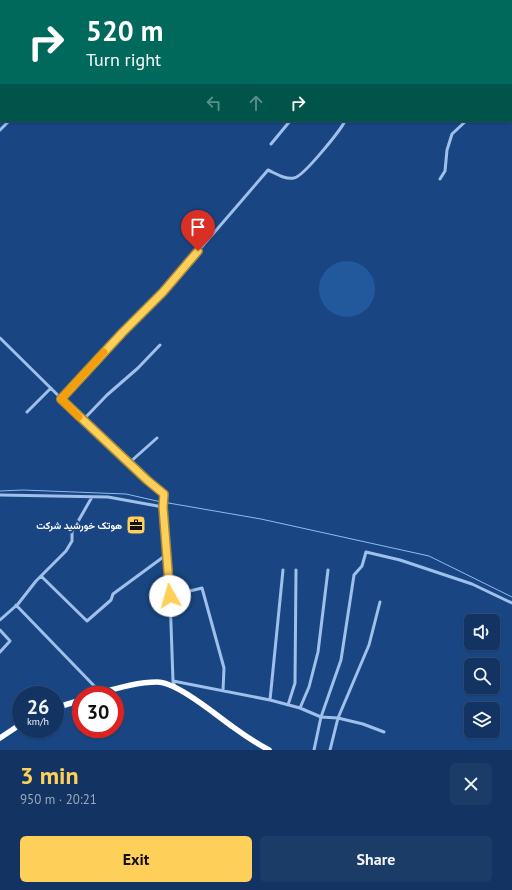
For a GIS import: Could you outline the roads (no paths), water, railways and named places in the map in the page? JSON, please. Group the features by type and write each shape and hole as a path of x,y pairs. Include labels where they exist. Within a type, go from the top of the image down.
{"highway":[{"path":"124,687 158,682 176,689 190,696 240,732 269,750"},
{"path":"0,738 12,730"}],"street":[{"path":"0,130 8,122"},
{"path":"271,144 289,122"},
{"path":"61,399 122,333 163,292 268,170 287,178 295,178 300,175 344,122"},
{"path":"440,179 445,171 447,150 452,134 465,122"},
{"path":"0,338 83,420 164,494 163,507 170,596 173,681 176,689"},
{"path":"83,420 106,395 138,368 160,345"},
{"path":"27,412 51,388"},
{"path":"129,463 157,438"},
{"path":"0,495 108,497 163,507"},
{"path":"0,620 66,551 72,541 72,532 92,497"},
{"path":"314,750 321,717 341,660 354,575 362,566 366,552 400,560 472,584 512,603"},
{"path":"41,576 87,621 111,600 112,594 166,555"},
{"path":"270,700 283,570"},
{"path":"288,705 295,683 296,570"},
{"path":"300,708 309,687 318,652 328,570"},
{"path":"170,596 202,588 224,668 223,691"},
{"path":"330,750 338,718 370,645 380,602"},
{"path":"16,605 91,686"},
{"path":"0,630 10,641 0,652"},
{"path":"173,681 270,700 300,708 321,717 338,718 363,724 384,732"}],"waterway":[{"path":"0,491 23,490 126,494 157,501 261,519 429,556 512,597"}],"place":[{"name":"هوتک خورشید شرکت","path":"136,525"}]}
